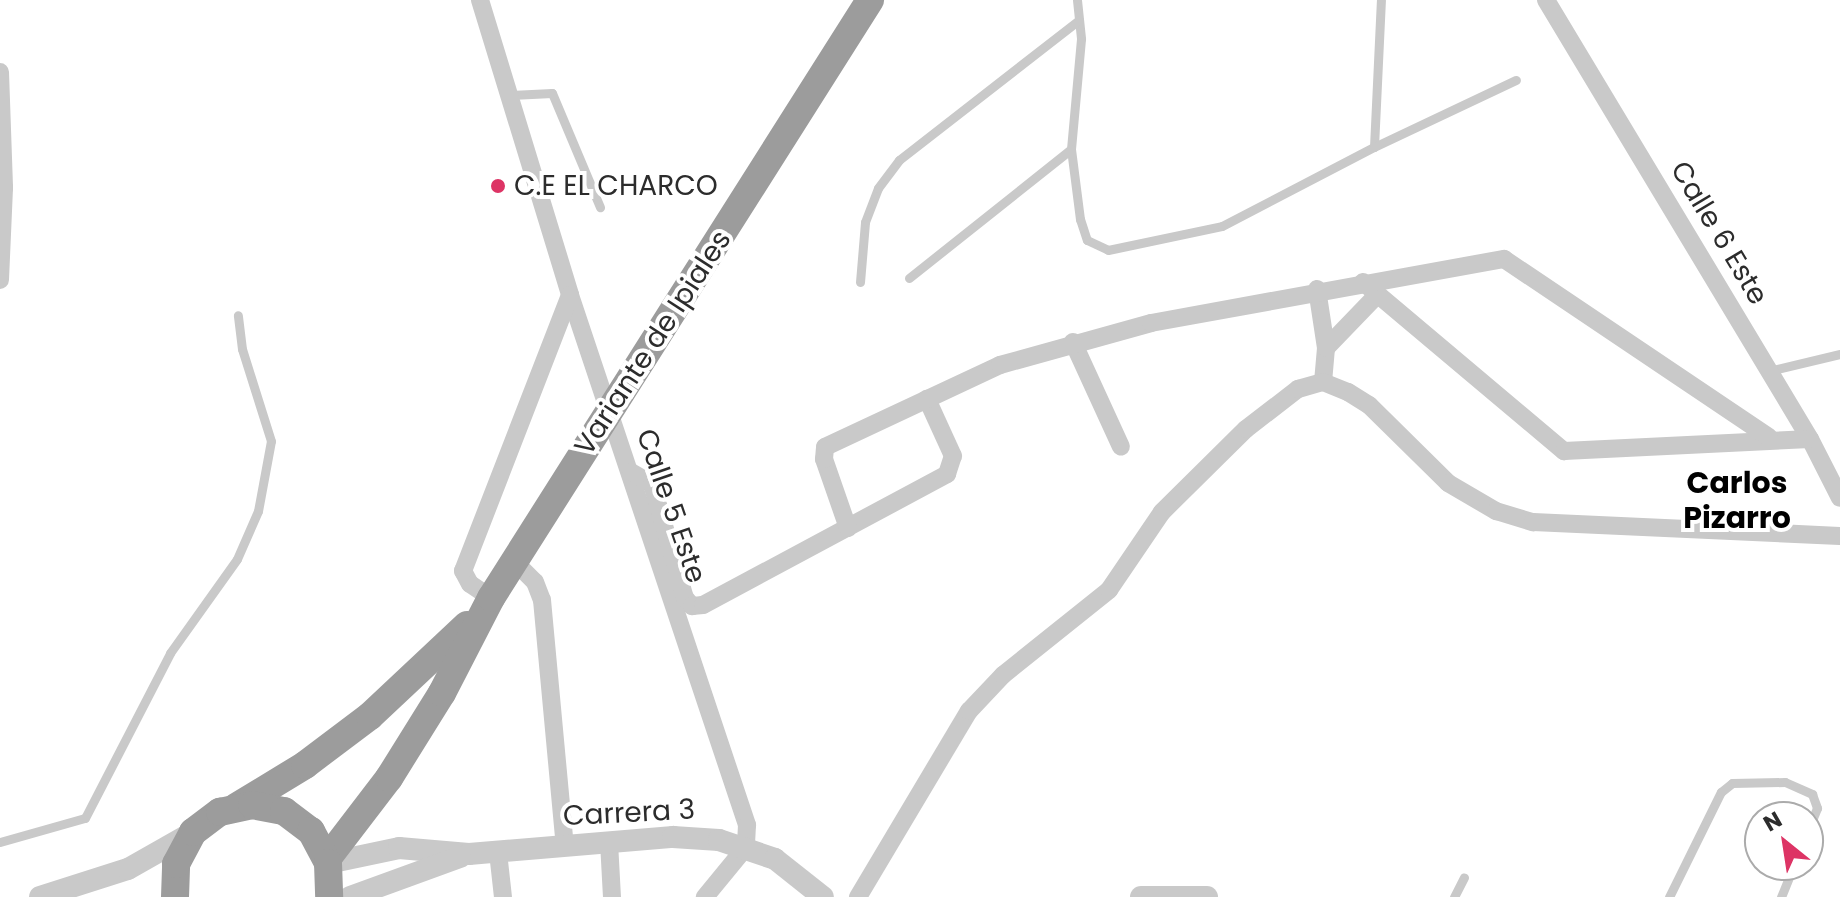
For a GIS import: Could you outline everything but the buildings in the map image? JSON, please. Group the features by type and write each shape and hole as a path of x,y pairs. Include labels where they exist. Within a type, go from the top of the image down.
{"highway":[{"name":"Variante de Ipiales","path":"328,861 389,778 442,693 489,601 870,0"},
{"name":"Variante de Ipiales","path":"193,832 305,765 370,716 489,601"},
{"path":"236,807 284,811 311,831 328,861 329,897"},
{"path":"175,897 176,864 193,832"}],"street":[{"name":"Calle 6 Este","path":"1546,0 1810,439 1840,498"},
{"name":"Calle 5 Este","path":"484,1 570,295 747,825 746,847"},
{"path":"0,72 0,280"},
{"path":"848,528 824,459 825,447 1000,365 1073,342 1317,289 1370,288 1504,259 1769,437"},
{"path":"1326,348 1370,288"},
{"path":"1370,288 1564,451 1580,454 1769,437 1810,439"},
{"path":"1317,289 1326,348 1323,382"},
{"path":"489,601 470,584 463,571 570,295"},
{"path":"1073,342 1121,447"},
{"path":"858,897 969,711 1003,675 1109,590 1162,512 1246,429 1298,389 1323,382 1369,405 1448,483 1496,511 1521,518 1564,525 1840,536"},
{"path":"631,472 648,478 655,490 685,598 692,606 848,528 947,474 953,456 927,399"},
{"path":"515,562 535,582 542,600 565,846"},
{"path":"40,897 128,869 193,832"},
{"name":"Carrera 3","path":"328,861 363,852 399,848 469,854 673,837 746,847 775,859 823,897"},
{"path":"609,842 612,897"},
{"path":"705,897 746,847"},
{"path":"498,852 503,897"},
{"name":"Carrera 3","path":"350,897 390,890 469,854"},
{"path":"1141,897 1207,897"}],"lane":[{"path":"1077,0 1079,20 1071,149 1087,240 1108,250 1222,226 1374,147 1516,80"},
{"path":"1374,147 1381,0"},
{"path":"860,282 865,222 878,188 899,160 1079,20"},
{"path":"511,95 552,93 600,207"},
{"path":"909,278 1071,149"},
{"path":"0,842 85,818 170,653 237,559 258,511 271,441 242,349 238,315"},
{"path":"1769,371 1840,354"},
{"path":"1669,897 1721,792 1732,783 1785,782 1812,794 1814,801"},
{"path":"1454,897 1464,877"}],"place":[{"name":"C.E EL CHARCO","path":"498,186"}],"district":[{"name":"Carlos Pizarro","path":"1737,500"}]}
